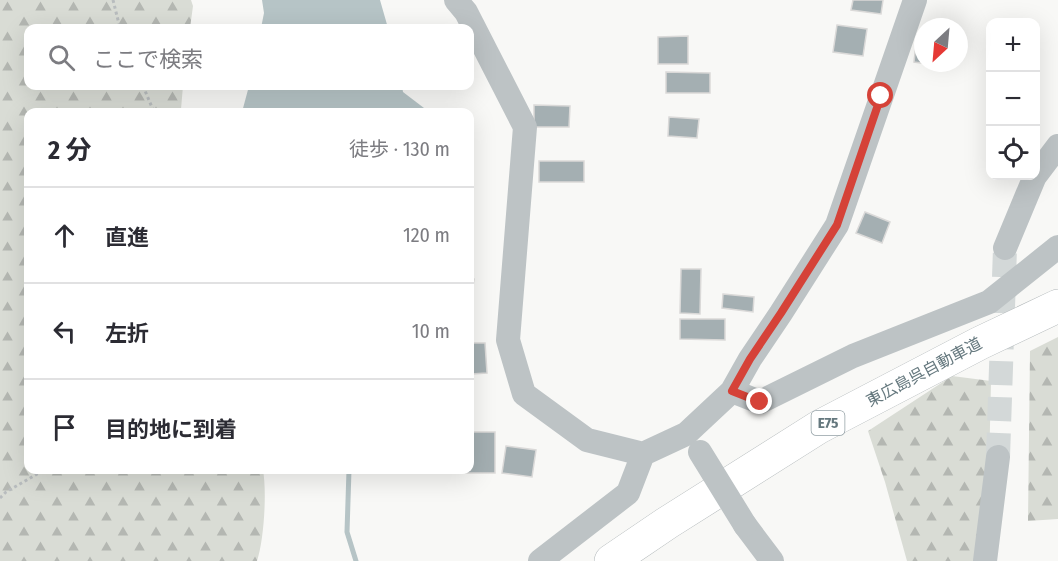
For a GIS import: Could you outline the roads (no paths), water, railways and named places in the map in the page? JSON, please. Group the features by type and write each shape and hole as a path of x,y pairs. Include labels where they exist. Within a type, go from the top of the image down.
{"highway":[{"name":"東広島呉自動車道","path":"611,561 667,523 819,428 980,343 1058,306"}],"street":[{"path":"456,0 472,24"},
{"path":"474,28 525,127 508,340 524,394 587,440 643,454 693,443 732,391 750,359 837,225 915,0"},
{"path":"1040,169 1058,146"},
{"path":"1005,248 1033,180"},
{"path":"732,391 760,402 853,356 989,302 1058,247"},
{"path":"693,443 745,525 772,561"},
{"path":"540,561 628,493 643,454"},
{"path":"985,561 998,457"}],"waterway":[{"path":"349,474 347,532 356,561"}],"tunnel":[{"path":"998,457 1005,248"}]}
